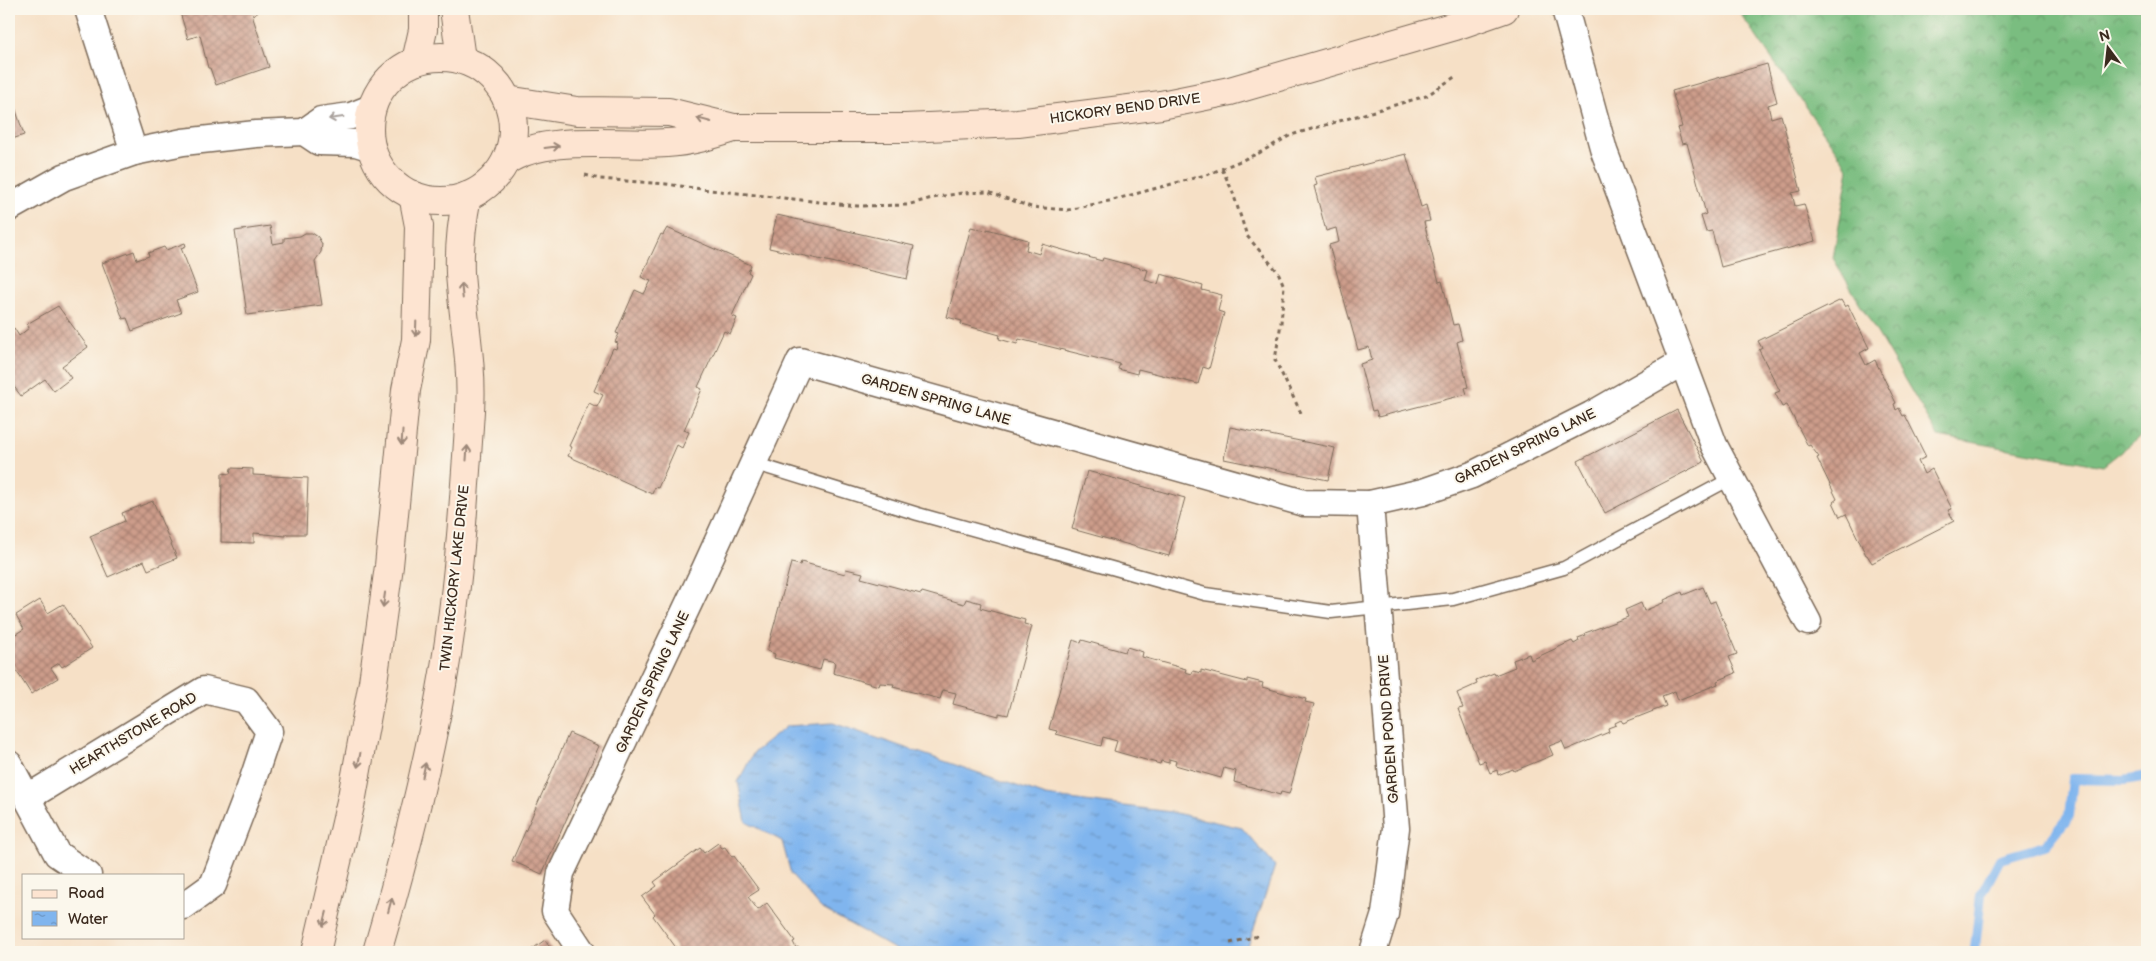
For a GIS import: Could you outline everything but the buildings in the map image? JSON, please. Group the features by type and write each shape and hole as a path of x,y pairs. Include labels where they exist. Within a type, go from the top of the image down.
{"street":[{"path":"88,9 134,152"},
{"path":"416,61 423,30 423,9"},
{"path":"454,9 461,59"},
{"name":"HICKORY BEND DRIVE","path":"507,100 577,111 669,112 734,128 905,128 1018,122 1161,105 1238,88 1455,26 1504,9"},
{"path":"1565,9 1604,151 1714,445 1808,622"},
{"path":"438,56 461,59 486,73 498,83 507,100 514,125 512,144 506,161 495,177 481,189 467,196 446,201 427,200 413,196 394,184 381,169 372,148 368,131 371,108 381,88 396,72 416,61 438,56"},
{"path":"9,208 64,177 134,152 192,141 256,134 304,132 321,120 351,116 371,108"},
{"name":"HICKORY BEND DRIVE","path":"506,161 532,149 583,144 667,144 698,139 734,128"},
{"path":"304,132 319,142 356,143 372,148"},
{"path":"316,952 354,788 374,682 389,566 406,390 416,340 418,226 413,196"},
{"name":"TWIN HICKORY LAKE DRIVE","path":"377,952 414,818 441,690 454,598 470,407 469,351 460,272 462,229 467,196"},
{"name":"GARDEN SPRING LANE","path":"582,952 556,911 561,873 705,570 800,361 1304,503 1370,504 1423,492 1472,475 1591,415 1683,362"},
{"name":"GARDEN POND DRIVE","path":"1370,504 1396,828 1385,914 1373,952"},
{"name":"HEARTHSTONE ROAD","path":"26,798 204,690 246,700 269,731 250,791 213,885 185,905"},
{"path":"9,764 56,854 86,874"}],"lane":[{"path":"753,462 918,514 1205,594 1331,612 1453,599 1564,568 1732,478"}],"path":[{"path":"582,174 600,179 666,184 857,206 907,206 932,198 962,193 988,192 1031,207 1068,210 1208,174 1259,153 1291,135 1426,96 1456,76"},
{"path":"1222,169 1232,190 1248,236 1278,272 1284,286 1275,360 1302,415"},
{"path":"1230,943 1258,936"}],"green space":[{"path":"1737,9 2147,9 2147,431 2103,466 1938,436 1833,258 1849,169"}],"water":[{"path":"833,723 1046,796 1171,812 1242,828 1275,866 1246,952 900,952 821,908 791,874 782,841 746,822 738,782 754,752 787,726"}],"waterway":[{"path":"1977,952 1975,948 1981,895 2000,859 2045,846 2069,816 2073,779 2124,780 2147,776"}]}
